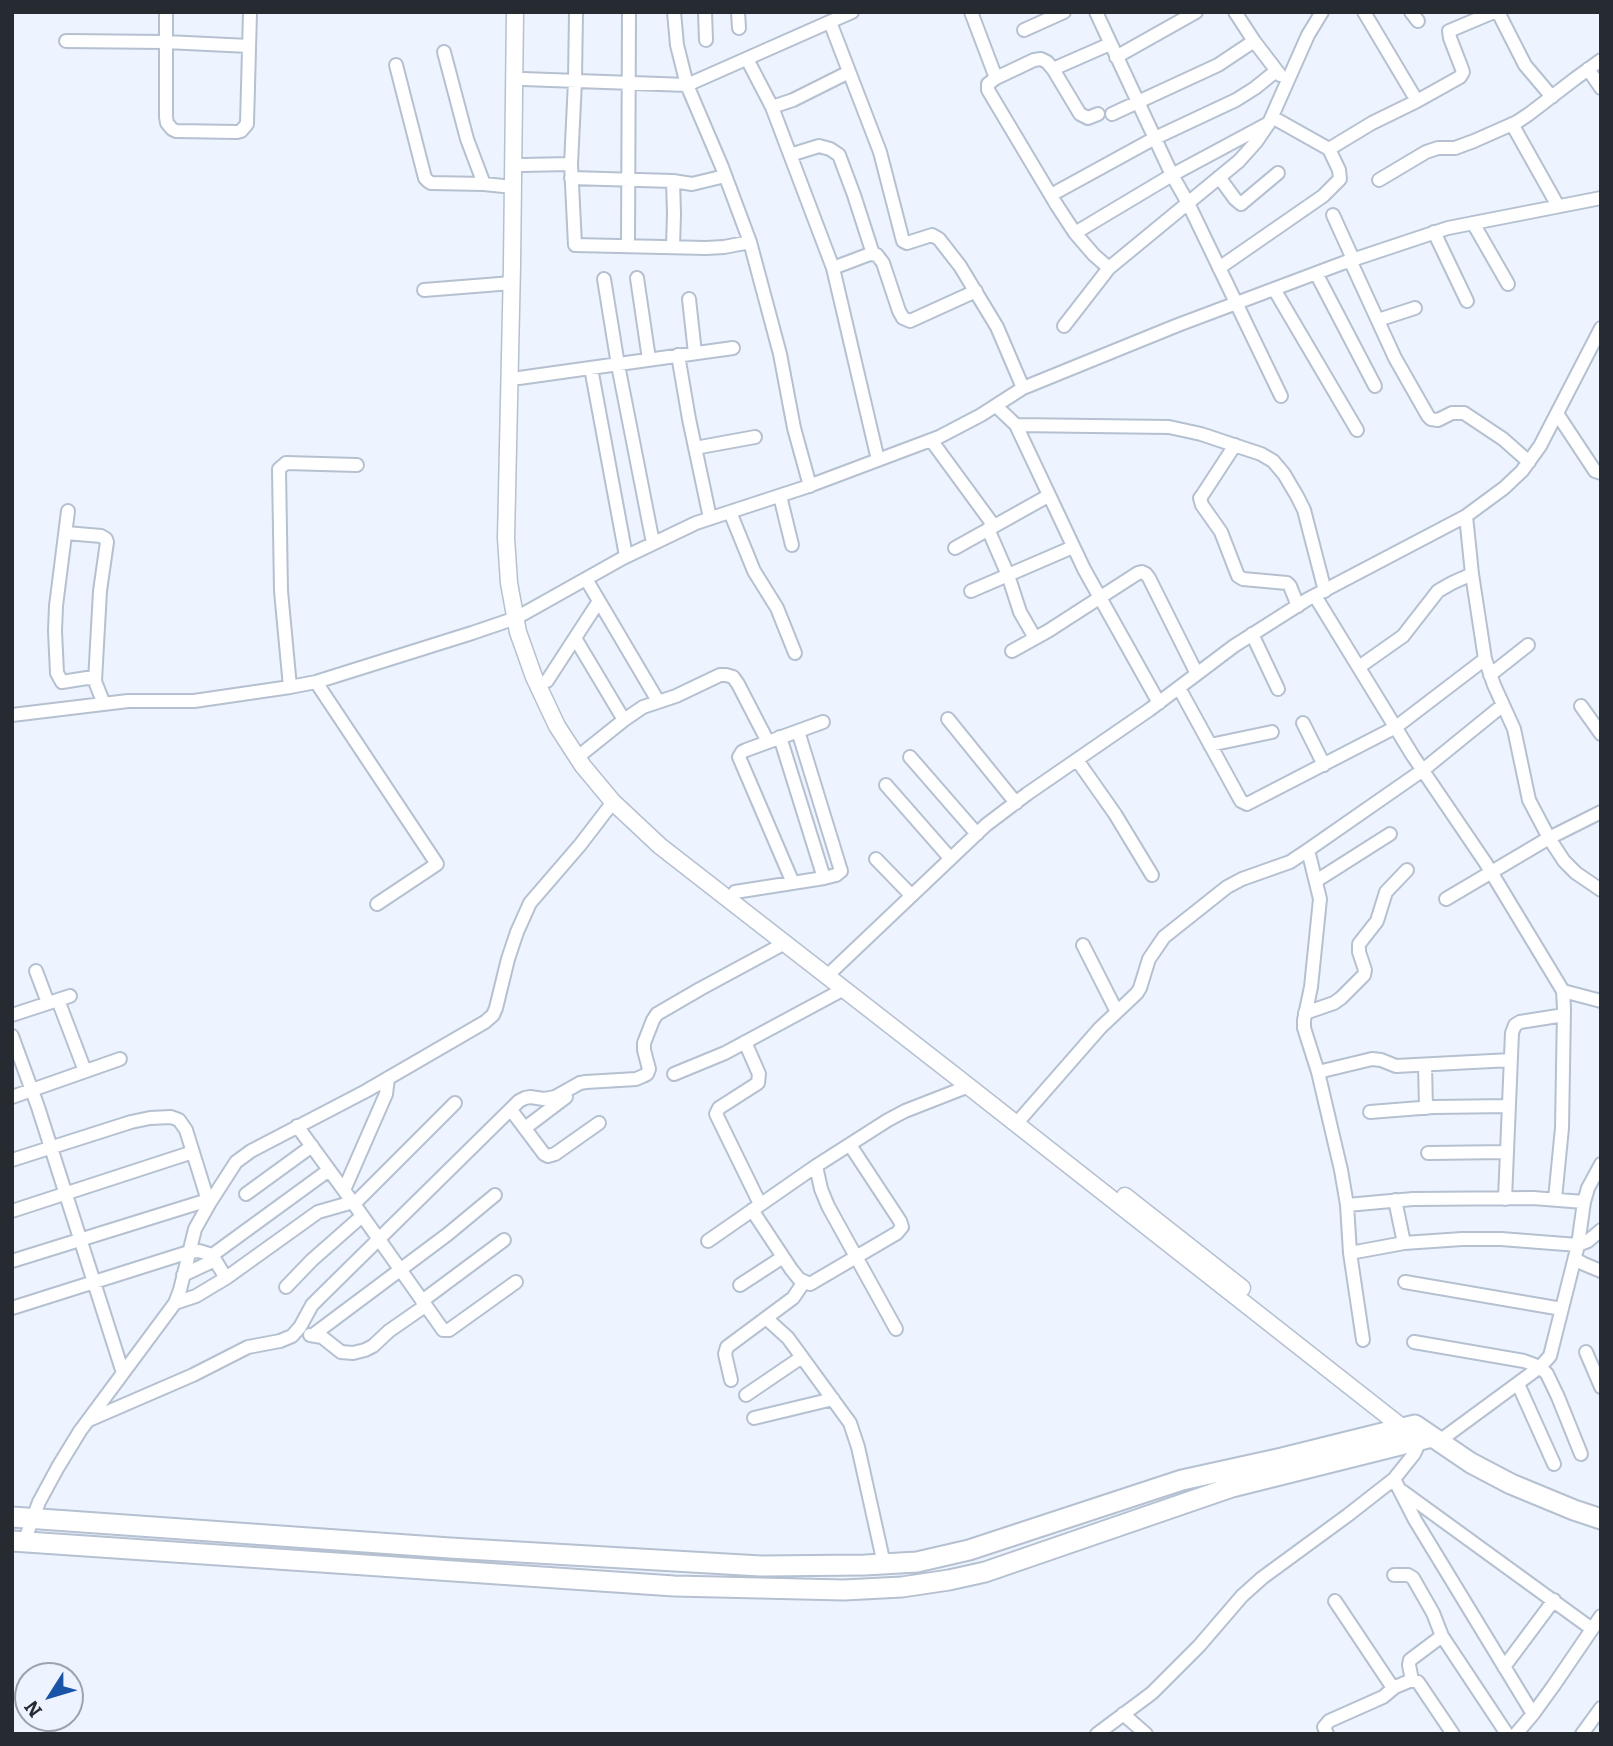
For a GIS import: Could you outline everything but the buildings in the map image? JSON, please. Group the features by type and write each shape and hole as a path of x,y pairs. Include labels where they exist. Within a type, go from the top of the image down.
{"highway":[{"path":"1422,1435 1466,1471 1509,1494 1571,1520 1601,1529"},
{"path":"18,1542 674,1586 844,1590 902,1587 985,1573 1232,1487 1422,1435"},
{"path":"12,1517 450,1548 761,1566 884,1564 917,1562 970,1550 1182,1480 1282,1458 1422,1435 1511,1484 1601,1519"}],"main road":[{"path":"515,12 506,538 509,583 547,681 584,752 622,799 665,838 735,892 831,973 1422,1435"},
{"path":"524,12 516,541 520,616 518,632 534,677 556,726 583,766 613,802 660,846 785,943 831,973 844,989 969,1086 1020,1120"}],"street":[{"path":"166,12 166,117 169,127 176,131 237,132 247,124 250,12"},
{"path":"576,12 571,164 575,245 706,248 750,242"},
{"path":"628,245 629,12"},
{"path":"674,12 677,45 687,85 750,242 780,354 794,428 810,486"},
{"path":"705,12 706,40"},
{"path":"738,12 739,28"},
{"path":"523,79 687,85 852,12"},
{"path":"971,12 996,78"},
{"path":"1024,30 1064,12"},
{"path":"1096,12 1154,138 1281,396"},
{"path":"1116,57 1196,12"},
{"path":"1235,12 1276,71 1288,82"},
{"path":"1064,326 1109,268 1249,150 1270,120 1308,35 1322,12"},
{"path":"1364,12 1417,101"},
{"path":"1329,149 1462,75 1449,31 1496,12 1525,65 1552,97"},
{"path":"830,23 880,152 903,241 906,243 932,235 937,237 960,266 997,327 1023,388"},
{"path":"66,41 249,46"},
{"path":"1112,114 1218,65 1254,41"},
{"path":"1053,69 1110,44"},
{"path":"444,52 467,139 484,184"},
{"path":"747,59 772,107 833,268 877,460"},
{"path":"1098,114 1088,118 1083,116 1053,69 1044,60 1038,59 988,84 988,90 1075,233 1109,268"},
{"path":"1379,180 1426,152 1438,148 1455,148 1512,124 1530,114 1601,60"},
{"path":"396,65 425,178 430,183 513,187"},
{"path":"1588,69 1601,88"},
{"path":"1051,195 1154,138 1236,100 1276,71"},
{"path":"772,107 793,100 849,72"},
{"path":"1219,268 1271,233 1340,179 1329,149 1270,120"},
{"path":"1075,233 1270,120"},
{"path":"1512,124 1558,206"},
{"path":"790,155 819,146 839,155 855,194 873,254 883,263 899,311 906,320 915,319 976,291"},
{"path":"522,166 571,164"},
{"path":"1219,177 1241,204 1279,173"},
{"path":"571,178 692,184 725,176"},
{"path":"673,181 673,247"},
{"path":"12,715 128,701 194,701 317,682 520,616 626,556 696,523 810,486 931,440 981,415 1023,388 1237,303 1434,232 1601,198"},
{"path":"1333,215 1395,358 1431,419 1438,420 1452,414 1464,413 1503,439 1529,462"},
{"path":"1473,223 1508,284"},
{"path":"1434,232 1466,301"},
{"path":"833,268 873,254"},
{"path":"1316,273 1375,386"},
{"path":"637,278 649,359"},
{"path":"604,279 653,543"},
{"path":"424,290 512,283"},
{"path":"1275,289 1357,430"},
{"path":"689,299 695,353"},
{"path":"1378,320 1415,308"},
{"path":"831,973 950,858 1016,803 1252,634 1320,593 1466,516 1504,488 1540,446 1601,328"},
{"path":"519,378 733,348"},
{"path":"678,355 710,518"},
{"path":"591,368 626,556"},
{"path":"996,406 1016,425 1073,547 1158,703"},
{"path":"1558,415 1595,471 1601,472"},
{"path":"1016,425 1169,427 1194,432 1261,454 1273,461 1288,480 1304,510 1320,593 1359,667 1563,991 1561,1137 1555,1199"},
{"path":"695,448 755,437"},
{"path":"931,440 991,528 1020,612 1035,638"},
{"path":"1235,445 1200,499 1202,505 1225,540 1238,576 1243,579 1287,583 1298,606"},
{"path":"290,687 281,591 279,469 286,463 357,466"},
{"path":"780,496 792,545"},
{"path":"955,548 1048,496"},
{"path":"68,511 56,606 57,673 62,682 87,677 95,681"},
{"path":"730,512 754,570 777,608 795,653"},
{"path":"1466,516 1485,659 1514,729 1529,800 1564,861 1601,890"},
{"path":"66,533 101,536 107,542 100,591 95,681 104,704"},
{"path":"971,591 1073,547"},
{"path":"1012,651 1142,572 1146,574 1197,674"},
{"path":"1359,667 1402,636 1438,591 1472,574"},
{"path":"586,579 658,701"},
{"path":"547,681 599,601"},
{"path":"1252,634 1278,689"},
{"path":"575,638 624,720"},
{"path":"1490,675 1528,645"},
{"path":"1179,688 1245,804 1396,727 1485,659"},
{"path":"584,752 643,707 676,696 720,675 730,675 774,739 824,878"},
{"path":"317,682 437,864 377,904"},
{"path":"1020,1120 1100,1028 1131,1000 1140,988 1149,959 1164,937 1227,887 1290,862 1308,850 1423,769 1503,705"},
{"path":"1581,706 1601,734"},
{"path":"948,719 1016,803"},
{"path":"793,883 740,760 742,752 822,722"},
{"path":"1303,723 1324,765"},
{"path":"735,892 839,874 841,868 798,731"},
{"path":"1210,745 1272,732"},
{"path":"910,757 977,834"},
{"path":"1077,760 1115,814 1152,875"},
{"path":"886,785 950,858"},
{"path":"18,1542 58,1467 175,1303 195,1229 208,1202 236,1162 388,1078 493,1015 517,932 532,899 586,838 613,802"},
{"path":"1446,899 1549,838 1601,812"},
{"path":"1316,881 1390,834"},
{"path":"1308,850 1320,902 1304,1028 1318,1072 1341,1170 1363,1340"},
{"path":"876,859 911,895"},
{"path":"1305,1013 1334,1003 1364,975 1366,970 1359,944 1377,921 1386,892 1407,870"},
{"path":"292,1336 312,1305 525,1098 555,1097 580,1083 636,1079 647,1073 649,1069 644,1043 657,1014 785,943"},
{"path":"1083,945 1117,1012"},
{"path":"36,971 59,999 85,1072"},
{"path":"674,1074 725,1053 844,989"},
{"path":"1563,991 1601,1002"},
{"path":"12,1015 59,999"},
{"path":"1506,1199 1512,1033 1515,1025 1564,1014"},
{"path":"12,1036 51,1147 123,1373"},
{"path":"746,1042 759,1074 758,1083 719,1108 716,1114 756,1207 783,1257 804,1282 810,1284 897,1233 902,1227 850,1144"},
{"path":"12,1097 120,1059"},
{"path":"1318,1072 1371,1059 1396,1066 1511,1060"},
{"path":"1425,1065 1426,1108"},
{"path":"344,1190 386,1094 388,1078"},
{"path":"524,1128 586,1082"},
{"path":"708,1241 816,1166 905,1111 969,1086"},
{"path":"175,1303 196,1296 226,1278 318,1212 354,1203 455,1103"},
{"path":"1370,1112 1509,1106"},
{"path":"511,1110 544,1154 550,1156 599,1123"},
{"path":"12,1160 131,1122 171,1117 183,1123 208,1202"},
{"path":"297,1126 442,1329 448,1330 516,1282"},
{"path":"246,1194 312,1146"},
{"path":"12,1211 193,1152"},
{"path":"1428,1153 1506,1152"},
{"path":"1097,1734 1152,1693 1262,1578 1396,1484 1422,1435 1518,1384 1548,1360 1575,1259 1584,1202 1601,1164"},
{"path":"816,1166 828,1206 896,1329"},
{"path":"183,1275 213,1258 329,1170"},
{"path":"313,1335 448,1234 495,1195"},
{"path":"1347,1205 1395,1200 1555,1199 1584,1202"},
{"path":"1395,1200 1404,1243"},
{"path":"12,1261 208,1202"},
{"path":"286,1287 362,1216"},
{"path":"1350,1252 1404,1243 1462,1239 1578,1245 1588,1241 1601,1230"},
{"path":"89,1420 193,1376 248,1347 292,1336 313,1335 325,1338 341,1352 365,1350 504,1240"},
{"path":"12,1308 189,1252 199,1251 213,1258 226,1278"},
{"path":"740,1285 783,1257"},
{"path":"1575,1259 1601,1271"},
{"path":"731,1380 725,1354 727,1347 793,1298 804,1282"},
{"path":"1405,1282 1562,1309"},
{"path":"766,1318 788,1338 850,1423 884,1564"},
{"path":"1414,1342 1524,1361 1540,1367 1547,1374 1558,1397 1581,1454"},
{"path":"1586,1352 1601,1387"},
{"path":"746,1395 802,1357"},
{"path":"1518,1384 1554,1464"},
{"path":"754,1418 833,1399"},
{"path":"1396,1484 1592,1629"},
{"path":"1396,1484 1533,1714"},
{"path":"1394,1575 1408,1575 1413,1578 1433,1613 1442,1636 1507,1734"},
{"path":"1504,1667 1554,1600"},
{"path":"1335,1601 1391,1685 1395,1687"},
{"path":"1516,1734 1533,1714 1601,1616"},
{"path":"1412,1680 1410,1661 1442,1636"},
{"path":"1327,1734 1324,1727 1326,1723 1383,1697 1395,1687 1412,1680 1419,1683 1453,1734"},
{"path":"1591,1726 1601,1708"},
{"path":"1123,1714 1146,1734"}]}
